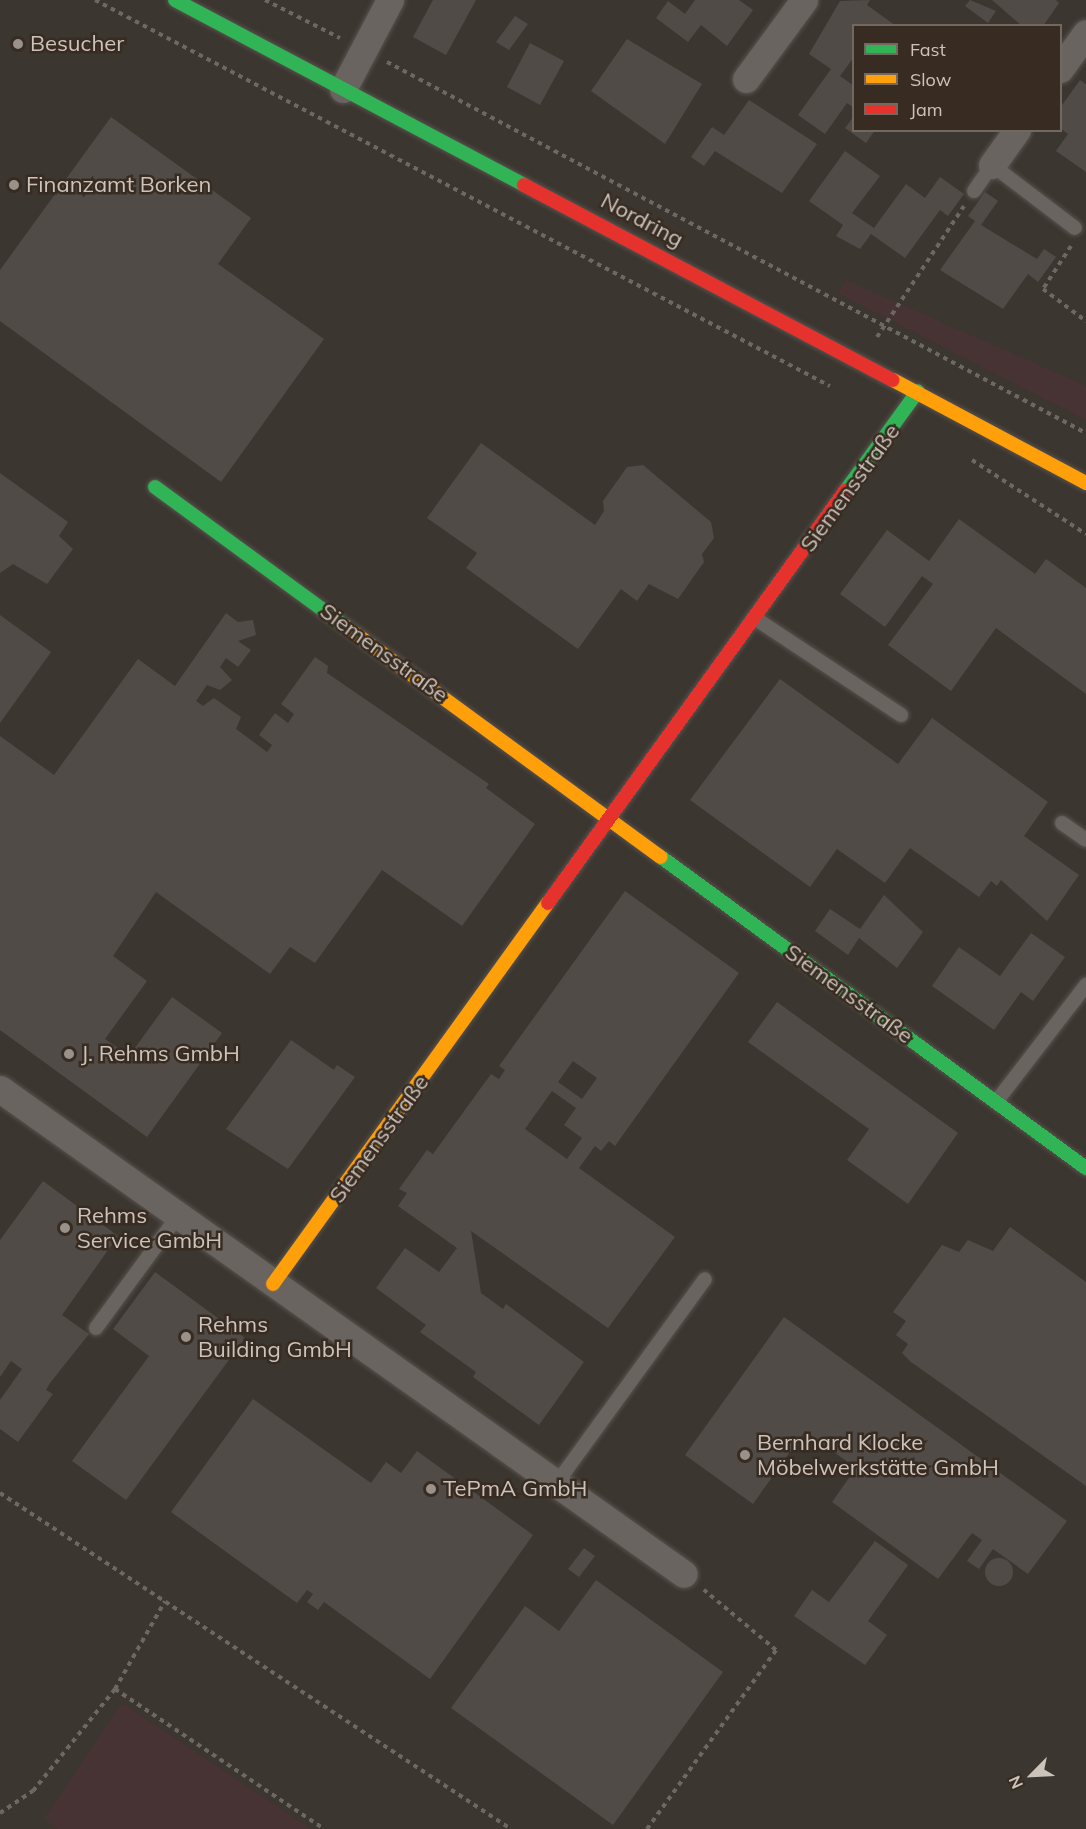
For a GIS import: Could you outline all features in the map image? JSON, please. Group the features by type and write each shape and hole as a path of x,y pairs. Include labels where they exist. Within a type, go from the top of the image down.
{"street":[{"name":"Nordring","path":"175,0 863,361 1086,483"},
{"path":"343,89 390,0"},
{"path":"746,80 804,0"},
{"path":"1062,66 1086,33"},
{"path":"992,165 1016,132"},
{"name":"Siemensstraße","path":"273,1284 613,819 918,391"},
{"name":"Siemensstraße","path":"155,487 613,819 1086,1168"},
{"path":"0,1089 684,1574"}],"lane":[{"path":"974,191 992,165 1075,228"},
{"path":"756,619 901,715"},
{"path":"1062,823 1086,840"},
{"path":"996,1102 1086,985"},
{"path":"96,1328 178,1216"},
{"path":"556,1484 705,1279"}],"path":[{"path":"95,0 842,391"},
{"path":"265,0 364,50 1086,433"},
{"path":"863,361 883,327 974,191"},
{"path":"1075,228 1070,251 1043,289 1086,321"},
{"path":"968,458 1086,534"},
{"path":"0,1492 511,1829"},
{"path":"647,1829 776,1650 684,1574"},
{"path":"0,1813 33,1791 115,1689 165,1601"},
{"path":"115,1689 324,1829"}],"shaded area":[{"path":"846,280 1086,386 1086,420 838,293"},
{"path":"122,1703 311,1829 58,1829 44,1819"}],"building":[{"path":"433,0 476,0 446,55 413,37"},
{"path":"695,0 739,0 753,10 727,46 701,25 688,42 656,18 668,1 685,14"},
{"path":"870,0 867,5 893,24 852,24 852,60 840,76 852,85 852,107 847,103 825,134 798,115 831,69 809,54 840,1"},
{"path":"970,0 996,11 988,23 965,6"},
{"path":"992,0 1056,0 1059,3 1044,24 1020,24"},
{"path":"515,16 528,24 509,50 496,42"},
{"path":"627,39 702,84 665,144 591,91"},
{"path":"530,43 564,61 540,105 507,87"},
{"path":"1080,80 1086,84 1086,172 1056,151 1068,134 1062,130 1062,105"},
{"path":"749,100 817,144 782,193 715,151 704,166 691,157 712,127 724,135"},
{"path":"111,117 251,218 218,264 324,339 221,482 0,321 0,270"},
{"path":"852,119 852,132 874,132 866,143 845,128"},
{"path":"845,151 880,176 852,213 874,228 906,184 925,198 940,177 964,194 948,216 940,210 905,258 871,234 860,249 836,236 843,225 809,201"},
{"path":"985,192 998,201 981,225 1037,259 1044,249 1056,257 1038,282 1028,274 1003,309 940,270 975,221 968,216"},
{"path":"481,443 595,525 604,511 603,501 627,467 643,465 711,522 714,538 702,554 704,562 678,599 649,584 637,601 621,589 578,649 466,568 477,553 427,518"},
{"path":"0,473 68,522 59,536 73,549 47,584 13,564 0,573"},
{"path":"959,519 1035,574 1046,559 1086,588 1086,694 996,628 951,691 888,645 933,584 922,576 885,627 840,594 887,530 929,561"},
{"path":"226,613 238,622 253,620 256,635 238,641 251,650 238,667 226,658 220,667 232,680 220,690 207,685 196,701 203,706 214,698 241,717 236,729 267,752 272,745 259,735 275,713 288,723 294,714 281,704 315,657 328,666 327,673 489,784 486,788 535,824 462,926 382,870 315,963 290,947 270,974 156,892 113,956 147,981 105,1039 129,1056 172,997 222,1033 147,1137 0,1030 0,736 54,775 138,659 175,686"},
{"path":"0,615 51,652 0,723"},
{"path":"780,679 898,764 932,718 1048,802 1024,836 1079,875 1047,921 1001,880 997,886 991,881 979,897 910,848 885,883 837,849 810,887 690,800"},
{"path":"625,891 739,973 615,1146 609,1141 601,1151 595,1146 579,1168 675,1237 608,1328 471,1231 481,1293 503,1309 506,1304 584,1362 539,1425 473,1377 476,1372 420,1332 426,1325 376,1288 405,1248 439,1272 457,1248 398,1206 407,1193 399,1189 427,1150 433,1154 491,1074 499,1079 505,1070 499,1066","holes":["573,1061 597,1078 582,1099 558,1082","552,1091 576,1108 564,1125 582,1138 567,1159 525,1129"]},
{"path":"884,895 923,932 897,968 859,938 848,955 815,931 830,909 860,929"},
{"path":"1031,933 1065,957 1033,1001 1021,992 994,1030 932,986 959,947 1000,976"},
{"path":"777,1002 958,1133 908,1204 847,1160 869,1129 748,1042"},
{"path":"291,1040 334,1070 337,1065 355,1077 288,1169 226,1129"},
{"path":"43,1181 118,1236 62,1315 89,1334 50,1383 46,1390 53,1394 18,1442 0,1429 0,1400 22,1369 11,1361 0,1377 0,1240"},
{"path":"1010,1227 1086,1282 1086,1486 911,1362 902,1353 908,1344 896,1335 906,1321 893,1312 942,1245 959,1252 968,1240 993,1251"},
{"path":"155,1272 245,1338 126,1500 72,1461 149,1356 113,1329"},
{"path":"784,1317 1067,1521 1028,1574 993,1549 979,1569 967,1561 982,1540 972,1533 938,1579 832,1502 856,1468 805,1431 753,1504 685,1455"},
{"path":"253,1399 371,1483 386,1462 401,1473 417,1451 533,1535 430,1679 324,1602 318,1610 307,1602 313,1594 307,1590 297,1603 171,1512"},
{"path":"875,1541 908,1565 868,1621 887,1635 865,1665 794,1616 812,1590 829,1602"},
{"path":"584,1548 595,1556 579,1577 568,1569"},
{"path":"999,1558 1009,1562 1013,1572 1009,1582 999,1586 989,1582 985,1572 989,1562"},
{"path":"596,1580 723,1672 613,1825 451,1708 525,1606 559,1631"}],"traffic: fast":[{"path":"175,0 524,185"},
{"path":"846,490 918,391"},
{"path":"155,487 345,626"},
{"path":"661,857 1086,1168"}],"traffic: slow":[{"path":"893,380 1086,483"},
{"path":"345,626 661,857"},
{"path":"273,1284 548,903"}],"traffic: jam":[{"path":"524,185 893,380"},
{"path":"548,903 846,490"}],"place":[{"name":"Besucher","path":"18,44"},
{"name":"Finanzamt Borken","path":"14,185"},
{"name":"J. Rehms GmbH","path":"69,1054"},
{"name":"Rehms Service GmbH","path":"65,1228"},
{"name":"Rehms Building GmbH","path":"186,1337"},
{"name":"Bernhard Klocke Möbelwerkstätte GmbH","path":"745,1455"},
{"name":"TePmA GmbH","path":"431,1489"}]}
